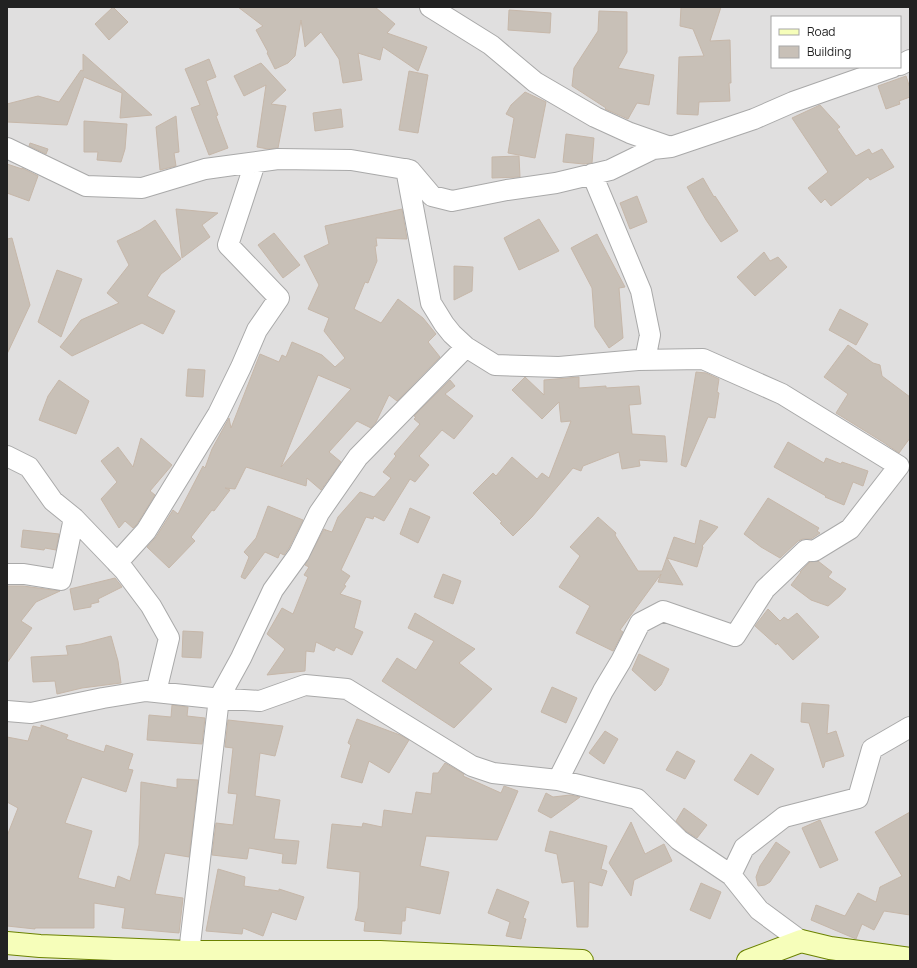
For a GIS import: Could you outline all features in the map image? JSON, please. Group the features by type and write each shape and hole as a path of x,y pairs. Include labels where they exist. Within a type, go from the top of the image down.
{"street":[{"path":"430,7 491,45 535,82 630,133 671,147"},
{"path":"901,64 910,60"},
{"path":"7,148 86,186 142,188 205,169 278,159 351,160 410,170 432,196 452,201 507,190 556,184 610,170 653,149 671,147 754,119 793,102 890,68"},
{"path":"117,563 146,531 218,414 257,330 279,298 228,246 255,163"},
{"path":"406,169 431,303 444,324 466,347 495,365 560,367 645,360 703,359 782,394 899,466 850,528 814,551 806,550 766,589 735,636 663,611 640,623 621,661 603,691 558,780"},
{"path":"592,174 641,292 650,334 645,360"},
{"path":"188,957 218,698 241,658 273,590 300,554 323,506 358,457 466,347"},
{"path":"7,456 29,467 53,501 74,518 117,563 151,606 169,638 156,692"},
{"path":"7,574 24,574 61,580 74,518"},
{"path":"7,711 31,713 103,698 146,691 260,701 305,686 347,689 472,766 492,773 558,780 638,799 679,840 731,875 760,910 801,941 830,948 907,960"},
{"path":"731,875 744,848 784,817 858,798 872,749 910,727"},
{"path":"748,961 801,941"},
{"path":"7,943 188,957 380,952 582,961"}],"shaded area":[{"path":"7,7 910,7 910,961 7,961"}],"building":[{"path":"113,7 128,22 109,40 95,24"},
{"path":"238,7 375,7 395,24 387,33 427,47 418,71 383,47 380,60 358,53 362,80 343,83 339,59 321,32 305,47 301,20 295,56 288,63 275,69 256,30 263,26"},
{"path":"681,7 721,7 710,41 730,40 730,101 699,102 698,115 677,114 679,57 704,56 693,29 680,26"},
{"path":"509,10 551,13 550,33 508,30"},
{"path":"599,11 627,12 627,52 618,68 654,75 649,105 637,103 628,119 605,109 606,108 572,86 574,68 598,31"},
{"path":"83,54 152,115 120,118 122,93 84,77 67,125 7,122 7,104 38,96 59,102 81,70 83,71"},
{"path":"209,59 216,77 206,81 218,115 216,116 228,148 209,155 191,108 200,105 185,69"},
{"path":"261,63 286,90 271,104 286,106 278,148 268,149 257,147 266,85 244,96 234,76"},
{"path":"409,71 428,75 418,133 399,130"},
{"path":"906,76 910,88 910,97 899,101 900,104 886,109 878,86"},
{"path":"525,92 546,102 535,158 508,153 514,118 506,114 511,105"},
{"path":"820,105 840,127 837,129 856,156 869,149 872,154 882,149 894,167 870,180 868,177 831,206 825,199 821,203 808,188 828,172 792,118"},
{"path":"341,109 343,127 315,131 313,113"},
{"path":"176,116 179,152 174,153 176,166 160,170 156,127"},
{"path":"84,121 127,124 125,149 121,162 97,160 98,152 84,152"},
{"path":"566,134 594,138 592,163 584,164 563,162"},
{"path":"30,143 48,149 46,154 29,146"},
{"path":"519,156 520,177 492,178 492,157"},
{"path":"7,164 22,168 38,176 29,201 7,193"},
{"path":"703,178 714,197 715,196 738,231 721,242 687,187"},
{"path":"637,196 647,222 630,229 620,203"},
{"path":"176,209 218,213 202,225 210,237 182,258"},
{"path":"402,209 407,239 376,238 377,246 375,246 377,261 368,283 365,282 354,309 381,323 398,299 423,318 436,334 428,342 440,357 397,401 389,395 376,422 371,428 357,421 329,452 341,462 321,490 307,478 306,486 246,467 235,489 225,488 230,490 191,537 195,541 169,568 147,547 156,537 173,510 178,514 203,466 205,468 212,449 229,418 231,428 260,354 279,362 282,355 286,357 292,342 322,355 335,367 345,358 324,331 329,318 308,309 319,285 304,256 329,244 325,226","holes":["318,375 351,389 281,467"]},
{"path":"539,219 559,251 519,270 504,238"},
{"path":"155,220 181,259 161,274 147,296 175,311 163,334 142,323 72,356 60,347 81,320 119,303 107,293 129,265 117,241 140,230"},
{"path":"274,233 300,265 283,278 258,245"},
{"path":"597,234 625,287 619,288 623,338 609,348 595,327 592,288 571,248"},
{"path":"12,238 30,305 7,354 7,239"},
{"path":"764,252 770,261 778,257 787,267 755,296 737,277"},
{"path":"454,266 473,267 472,291 454,300"},
{"path":"57,270 82,279 61,337 38,322"},
{"path":"840,309 868,324 856,345 829,330"},
{"path":"848,345 873,363 880,365 882,376 910,397 910,438 899,453 836,413 848,394 824,377"},
{"path":"188,369 205,370 203,397 186,396"},
{"path":"696,372 706,373 719,379 717,392 719,393 715,418 708,417 686,467 681,465"},
{"path":"525,377 544,395 544,380 579,377 579,388 639,386 641,404 629,405 632,434 665,436 667,462 639,460 640,466 622,469 619,452 583,466 581,471 573,468 532,517 513,536 500,523 502,522 473,493 493,473 496,476 512,457 537,479 542,473 549,478 571,421 561,422 559,402 542,419 512,390"},
{"path":"59,380 89,401 76,434 39,420 48,396"},
{"path":"450,380 455,386 445,394 473,416 454,439 442,430 419,456 429,465 415,482 410,479 384,521 374,516 373,519 366,517 341,570 350,576 344,585 346,586 340,594 361,601 354,628 363,632 352,655 336,647 334,651 316,642 314,652 306,651 305,671 267,675 285,649 267,634 282,608 293,614 308,577 304,575 309,567 305,565 324,529 332,532 338,517 360,492 374,497 391,478 383,472 396,456 394,454 420,424 414,419 416,417 414,416"},
{"path":"141,438 172,465 150,491 155,495 137,524 133,528 125,521 119,528 101,499 117,482 101,461 118,447 133,467"},
{"path":"788,442 824,463 826,458 841,464 842,462 868,471 863,486 853,482 844,505 825,497 826,496 774,467"},
{"path":"768,498 819,528 817,531 820,533 811,539 803,539 798,541 780,558 761,547 744,534"},
{"path":"268,506 303,520 284,555 280,553 278,558 265,552 245,579 241,577 249,557 244,552 256,538"},
{"path":"410,508 430,517 418,543 400,534"},
{"path":"598,517 616,533 615,535 638,571 662,571 674,537 695,544 700,520 718,527 702,546 703,547 697,567 667,558 683,585 658,582 661,574 620,630 623,632 613,651 576,633 590,606 559,587 580,556 570,547"},
{"path":"23,530 59,534 56,550 21,547"},
{"path":"818,561 832,572 828,577 846,589 828,606 811,600 791,585 800,572 810,562"},
{"path":"443,574 461,581 453,604 434,597"},
{"path":"115,578 122,587 98,599 99,602 91,604 91,607 74,610 70,589"},
{"path":"7,586 23,586 60,591 36,602 21,621 32,628 7,663"},
{"path":"768,609 780,621 784,617 788,620 797,613 819,637 793,660 777,643 776,645 755,626"},
{"path":"415,613 475,649 459,663 492,689 454,728 382,681 397,658 416,670 434,641 408,628"},
{"path":"183,631 203,632 201,658 182,657"},
{"path":"111,636 118,661 121,683 82,688 57,694 55,681 33,682 31,657 68,655 66,646 81,644"},
{"path":"639,654 669,669 661,685 655,691 632,670"},
{"path":"552,687 577,698 566,723 541,712"},
{"path":"802,703 829,705 827,734 836,731 844,756 825,762 823,768 809,723 801,722"},
{"path":"172,705 188,707 187,716 205,718 202,744 147,740 149,715 171,717"},
{"path":"357,719 400,735 409,740 389,773 369,761 362,783 341,777 351,745 348,743"},
{"path":"228,720 283,726 275,756 260,753 255,796 280,800 274,839 299,841 296,864 282,863 283,854 249,848 247,859 212,855 216,823 233,825 237,794 228,793 233,748 225,747"},
{"path":"41,725 68,735 66,739 104,752 106,745 133,754 128,769 133,770 126,792 82,777 65,823 92,831 78,878 115,888 118,876 130,881 139,845 141,782 177,788 177,779 198,780 189,857 165,853 155,894 183,898 179,933 122,928 125,908 94,903 94,928 35,929 7,926 7,836 18,808 7,802 7,737 28,741 33,726 41,728"},
{"path":"605,731 618,739 604,764 589,753"},
{"path":"677,751 695,761 685,779 666,770"},
{"path":"751,754 774,769 758,795 734,780"},
{"path":"445,763 464,774 463,776 501,793 504,786 518,791 497,840 426,836 420,866 449,872 440,914 406,907 405,921 402,921 401,934 364,931 365,922 355,920 358,908 360,872 327,868 332,824 362,827 363,823 382,827 384,810 412,814 416,792 431,794 433,773 438,773"},
{"path":"546,793 553,797 570,795 580,797 551,818 538,811"},
{"path":"684,808 707,825 697,838 686,831 676,821"},
{"path":"910,812 910,915 884,911 874,930 862,924 856,939 811,920 816,905 845,916 858,893 876,902 880,887 902,876 875,832"},
{"path":"820,820 838,860 820,868 802,828"},
{"path":"631,822 645,854 664,844 672,861 634,880 631,896 609,863"},
{"path":"550,831 607,846 601,869 607,871 602,886 589,882 588,927 577,927 574,881 562,883 557,854 545,851"},
{"path":"776,842 790,852 770,882 765,885 758,886 756,877 760,866"},
{"path":"218,869 245,877 244,886 279,891 279,889 304,897 296,920 272,912 263,936 243,928 242,934 206,931"},
{"path":"701,883 721,892 710,919 690,910"},
{"path":"497,889 529,902 523,918 526,919 521,939 506,936 510,922 488,913"}]}
